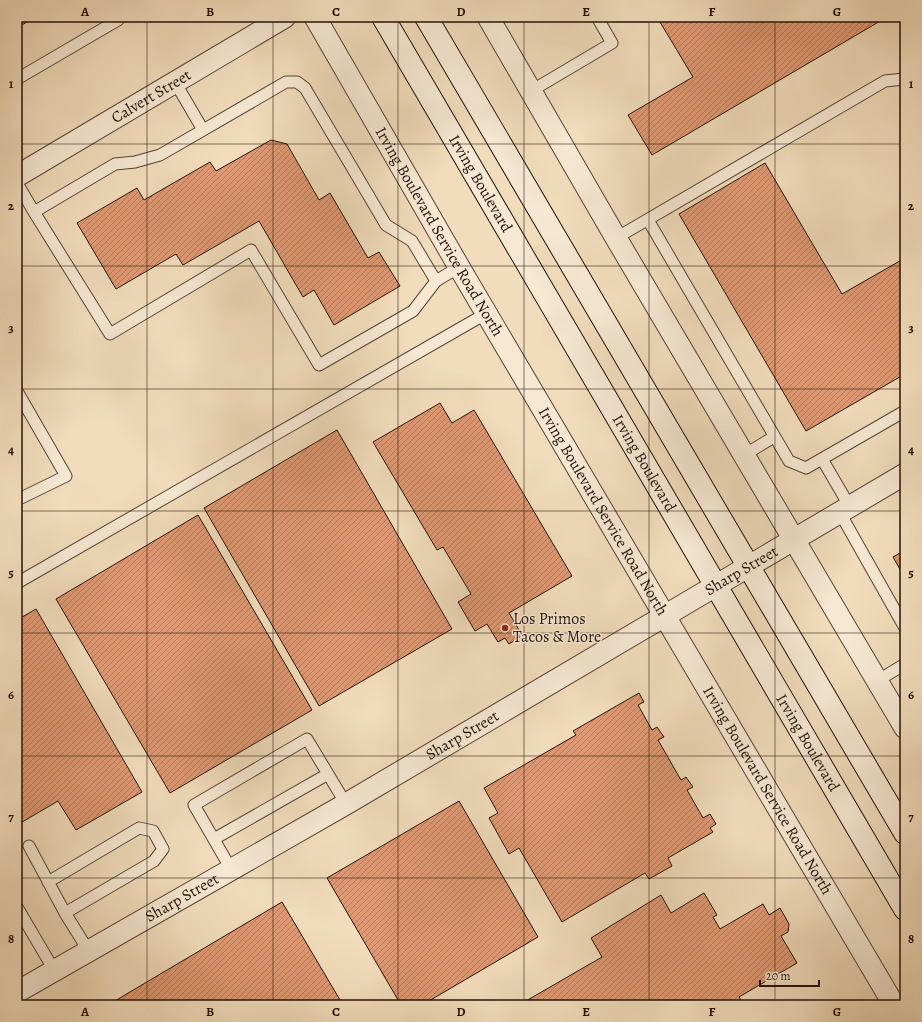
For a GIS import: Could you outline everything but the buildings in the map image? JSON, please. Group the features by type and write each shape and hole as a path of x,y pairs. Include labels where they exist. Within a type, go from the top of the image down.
{"main road":[{"name":"Irving Boulevard","path":"383,17 905,909"},
{"path":"426,17 905,833"}],"street":[{"name":"Calvert Street","path":"17,176 285,17"},
{"name":"Irving Boulevard Service Road North","path":"315,17 459,267 665,614 894,1005"},
{"path":"488,17 616,238 744,455 795,538 905,728"},
{"name":"Sharp Street","path":"17,992 88,950 346,804 748,565 905,474"}],"lane":[{"path":"17,79 118,20 116,17"},
{"path":"531,91 612,43 597,17"},
{"path":"616,238 885,81 904,79 905,81"},
{"path":"175,82 203,130"},
{"path":"34,212 115,164 135,162 160,156 286,82 296,82 305,88 386,225 412,241 436,281"},
{"path":"17,183 110,334 251,250 319,365 413,311 436,281 459,267"},
{"path":"648,220 789,461 806,468 905,411"},
{"path":"17,583 487,313"},
{"path":"17,391 66,476 17,500"},
{"path":"744,455 774,437"},
{"path":"822,459 845,510 905,628"},
{"path":"877,681 905,664"},
{"path":"231,869 194,805 307,739 346,804"},
{"path":"214,839 328,774"},
{"path":"48,882 139,828 153,831 163,849 154,861 65,913"},
{"path":"29,846 65,913 88,950"},
{"path":"18,910 54,970"}],"place":[{"name":"Los Primos Tacos & More","path":"505,628"}]}
